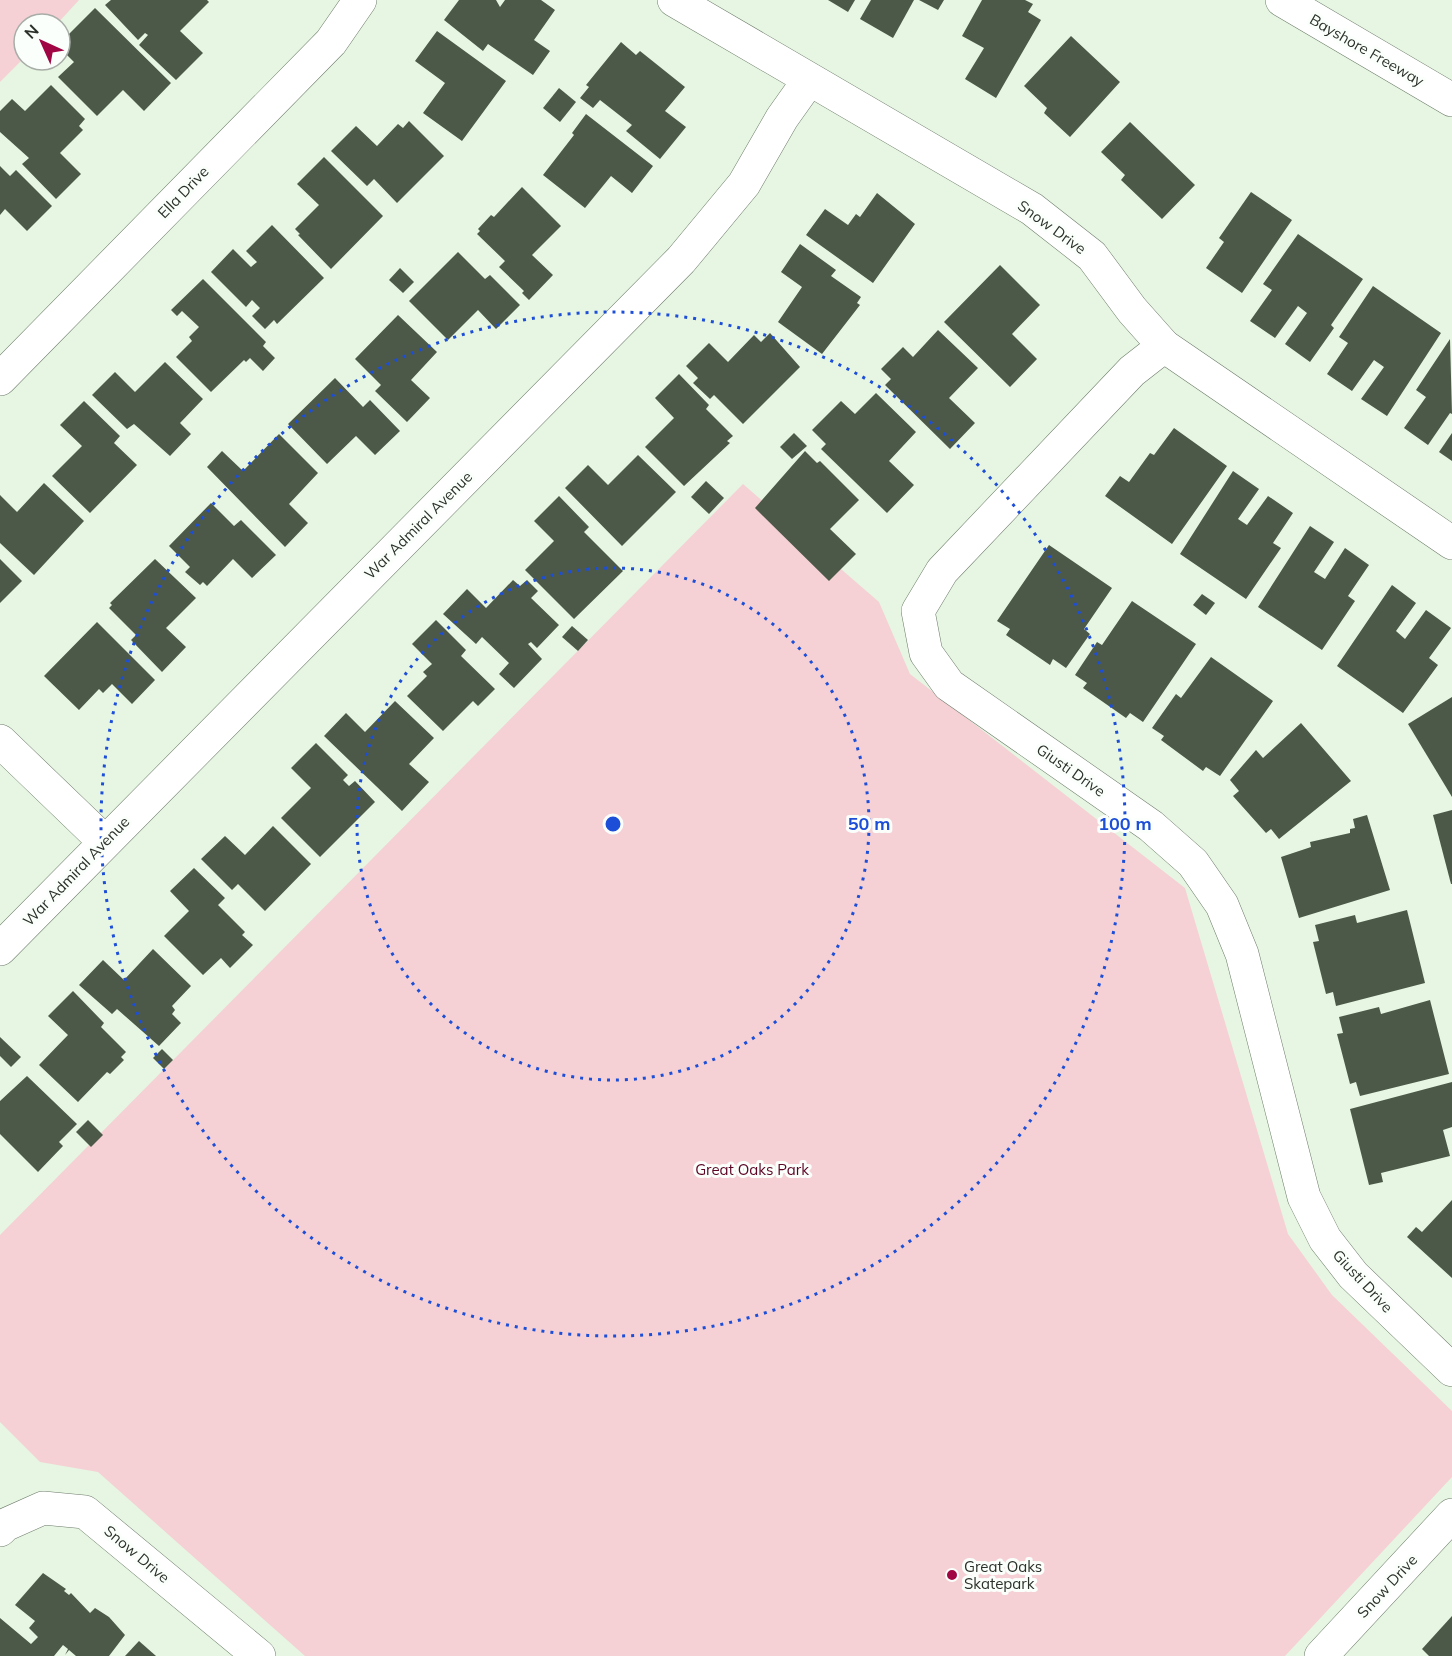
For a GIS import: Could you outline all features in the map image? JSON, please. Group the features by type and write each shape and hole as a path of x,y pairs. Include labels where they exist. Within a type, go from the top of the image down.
{"main road":[{"name":"Ella Drive","path":"0,379 331,42 360,0"},
{"name":"Snow Drive","path":"674,0 1032,209 1092,256 1132,310 1164,346 1452,543"},
{"name":"Bayshore Freeway","path":"1281,0 1452,100"},
{"name":"War Admiral Avenue","path":"0,949 681,260 744,184 782,118 809,80"},
{"name":"Giusti Drive","path":"1164,346 1132,371 942,570 918,611 926,653 949,685 1151,826 1193,863 1222,905 1242,954 1304,1197 1325,1239 1353,1275 1452,1370"},
{"path":"0,741 105,842"},
{"name":"Snow Drive","path":"0,1530 44,1508 85,1512 258,1656"},
{"name":"Snow Drive","path":"1321,1656 1452,1515"}],"green space":[{"path":"0,0 79,0 68,12 12,12 12,70 0,82"},
{"name":"Great Oaks Park","path":"743,484 879,602 910,674 1185,888 1288,1234 1332,1295 1452,1411 1452,1477 1285,1656 305,1656 98,1472 40,1462 0,1422 0,1235"}],"building":[{"path":"111,0 207,0 209,2 180,31 203,53 176,80 139,45 148,35 145,33 138,40 105,5"},
{"path":"459,0 496,0 500,7 505,0 541,0 555,10 534,40 550,51 533,75 488,44 483,51 444,20"},
{"path":"828,0 855,0 848,12"},
{"path":"871,0 914,0 893,38 860,19"},
{"path":"919,0 944,0 938,10"},
{"path":"982,0 1025,0 1033,4 1028,12 1041,20 996,98 965,79 984,48 962,36"},
{"path":"95,8 171,83 144,111 123,90 97,116 58,77 63,72 72,72 74,62 72,60 72,31"},
{"path":"437,31 506,81 462,141 423,113 445,83 415,61"},
{"path":"1071,36 1120,82 1070,137 1044,113 1047,108 1024,86"},
{"path":"621,42 636,55 640,51 685,87 665,111 686,127 660,159 626,131 632,125 600,100 593,108 580,98 589,87 586,85"},
{"path":"51,85 85,119 79,126 83,130 60,153 81,174 56,199 22,164 29,158 0,132 0,111 12,99 25,111"},
{"path":"559,88 576,102 560,122 543,108"},
{"path":"586,114 653,166 632,193 611,176 585,208 543,175 574,135 572,133"},
{"path":"409,121 444,156 397,203 374,179 367,186 331,151 356,126 377,146 398,124 403,128"},
{"path":"1130,122 1195,185 1162,219 1121,180 1125,175 1101,152"},
{"path":"324,157 383,216 331,269 295,229 319,205 297,184"},
{"path":"0,166 10,176 16,170 52,206 27,231 5,209 0,215"},
{"path":"522,187 561,226 532,255 553,275 529,300 522,293 524,291 499,267 505,261 477,234 480,231 478,229 491,215 494,217"},
{"path":"1251,192 1292,220 1242,293 1206,268 1224,242 1219,238"},
{"path":"877,193 915,224 873,283 806,235 825,209 848,225 856,214 860,217"},
{"path":"272,225 324,278 277,324 274,320 265,329 252,316 260,308 252,300 246,307 211,272 233,249 251,267 257,262 246,251"},
{"path":"1298,234 1363,279 1331,325 1334,328 1310,362 1285,344 1307,313 1298,306 1275,338 1250,321 1272,290 1263,284"},
{"path":"800,244 836,270 831,276 861,297 857,303 860,305 822,354 778,322 802,287 781,272"},
{"path":"458,252 485,279 490,275 520,305 496,329 478,310 448,340 409,301"},
{"path":"1000,265 1040,305 1012,334 1037,359 1010,387 944,322"},
{"path":"400,268 414,282 403,293 389,280"},
{"path":"203,279 266,342 263,346 275,358 263,371 250,358 246,362 244,360 211,392 176,357 192,341 189,337 199,327 182,311 177,316 171,310"},
{"path":"1373,286 1441,333 1387,416 1361,399 1384,367 1374,360 1352,391 1327,374 1348,343 1339,337"},
{"path":"398,315 437,352 411,380 430,398 407,422 375,391 381,385 355,359"},
{"path":"938,330 978,368 949,398 975,423 950,449 885,385 891,379 881,369 903,347 913,357"},
{"path":"770,333 800,367 743,424 714,395 710,399 693,383 698,378 686,366 709,343 728,362 754,335 761,342"},
{"path":"1450,339 1452,414 1450,413 1428,445 1404,428 1426,397 1416,390"},
{"path":"165,362 203,399 180,423 191,434 170,456 134,424 127,429 92,395 115,372 135,392"},
{"path":"679,374 709,405 706,409 733,436 727,441 730,443 684,486 645,447 674,418 655,398"},
{"path":"335,378 363,407 370,400 400,431 375,455 356,436 327,464 288,424"},
{"path":"876,393 916,432 889,461 914,485 887,513 821,449 826,444 812,430 841,401 855,414"},
{"path":"84,401 120,436 114,443 137,465 90,513 52,476 82,446 60,425"},
{"path":"1174,428 1227,466 1172,544 1105,496 1120,476 1129,482 1150,453 1154,455"},
{"path":"794,433 807,446 792,459 780,447"},
{"path":"1452,433 1452,461 1439,452"},
{"path":"279,434 318,473 289,504 308,523 285,547 207,467 222,451 243,471"},
{"path":"805,451 817,463 820,461 859,500 830,529 856,554 829,581 755,508"},
{"path":"638,455 676,492 622,546 565,488 588,465 608,485"},
{"path":"1233,471 1259,489 1238,519 1247,525 1268,496 1293,513 1273,543 1281,548 1246,599 1180,554"},
{"path":"706,481 724,498 709,514 691,497"},
{"path":"44,483 84,521 34,575 0,543 0,495 17,512"},
{"path":"559,496 589,527 584,532 623,571 574,619 525,570 554,541 534,521"},
{"path":"211,503 234,526 241,520 276,555 252,578 233,559 207,586 203,582 200,585 185,572 190,567 169,546"},
{"path":"1310,526 1334,542 1314,572 1325,579 1345,548 1369,565 1348,596 1355,601 1322,650 1258,607"},
{"path":"1049,545 1112,588 1084,629 1090,634 1066,668 1053,659 1050,665 1006,635 1010,629 997,621"},
{"path":"0,559 22,581 0,603"},
{"path":"155,559 196,598 166,628 186,647 162,672 131,640 136,635 109,608 112,605 110,603"},
{"path":"513,580 520,586 527,580 538,591 531,598 559,625 537,648 531,642 528,644 542,659 514,688 499,674 509,663 482,637 476,644 443,614 467,589 486,608"},
{"path":"1392,585 1416,603 1396,631 1405,639 1426,610 1451,628 1429,658 1438,665 1403,713 1337,666"},
{"path":"1202,594 1215,603 1206,615 1193,605"},
{"path":"1132,601 1196,644 1143,722 1130,713 1126,718 1083,688 1087,683 1075,675 1097,642 1102,645"},
{"path":"436,620 466,650 461,656 495,689 478,706 473,701 443,731 407,696 427,676 423,672 432,664 412,644"},
{"path":"97,622 155,680 132,704 112,684 103,693 99,689 79,710 44,676"},
{"path":"572,626 588,640 578,651 562,637"},
{"path":"1211,657 1273,701 1220,776 1206,767 1203,771 1161,740 1164,736 1152,728 1176,694 1181,698"},
{"path":"1452,697 1452,797 1408,724"},
{"path":"395,701 434,738 409,764 429,782 402,811 324,736 346,713 365,732"},
{"path":"1301,723 1351,781 1279,839 1271,829 1266,833 1233,796 1239,791 1230,780 1256,750 1263,758"},
{"path":"316,743 348,775 343,780 349,786 355,781 375,802 320,857 281,818 311,788 291,768"},
{"path":"1452,810 1452,884 1451,884 1433,815"},
{"path":"1367,815 1390,890 1299,918 1281,857 1311,847 1310,842 1350,833 1350,829 1355,828 1353,819"},
{"path":"273,826 311,864 265,911 238,884 232,890 201,859 225,836 245,855"},
{"path":"194,868 225,898 218,905 245,932 242,935 253,945 230,968 221,958 203,975 164,936 189,911 170,891"},
{"path":"1407,910 1425,983 1336,1006 1333,992 1326,994 1313,942 1319,941 1315,925 1355,915 1357,923"},
{"path":"153,949 191,986 172,1006 175,1010 172,1014 181,1023 159,1046 117,1009 112,1014 79,985 103,960 124,980"},
{"path":"73,991 104,1023 101,1027 126,1052 121,1057 124,1060 110,1074 107,1072 78,1102 39,1065 68,1035 48,1016"},
{"path":"1430,1000 1449,1074 1360,1096 1356,1082 1350,1084 1337,1034 1343,1033 1339,1017 1379,1007 1381,1014"},
{"path":"0,1037 21,1057 11,1067 0,1056"},
{"path":"162,1049 173,1060 164,1069 153,1058"},
{"path":"27,1076 77,1124 59,1142 63,1146 38,1172 0,1134 0,1101"},
{"path":"1452,1082 1452,1127 1443,1130 1450,1156 1381,1173 1383,1182 1369,1185 1350,1109"},
{"path":"88,1120 103,1135 91,1147 76,1132"},
{"path":"1452,1200 1452,1278 1407,1237 1416,1227 1422,1232"},
{"path":"43,1573 66,1589 64,1591 69,1595 71,1593 90,1613 95,1608 109,1617 125,1635 109,1656 76,1656 69,1650 65,1655 68,1649 63,1645 54,1656 0,1656 0,1618 31,1644 38,1637 29,1628 35,1621 15,1605"},
{"path":"1452,1616 1452,1656 1429,1656 1422,1649"},
{"path":"139,1641 156,1656 125,1656"}],"place":[{"name":"Great Oaks Skatepark","path":"952,1575"}]}
